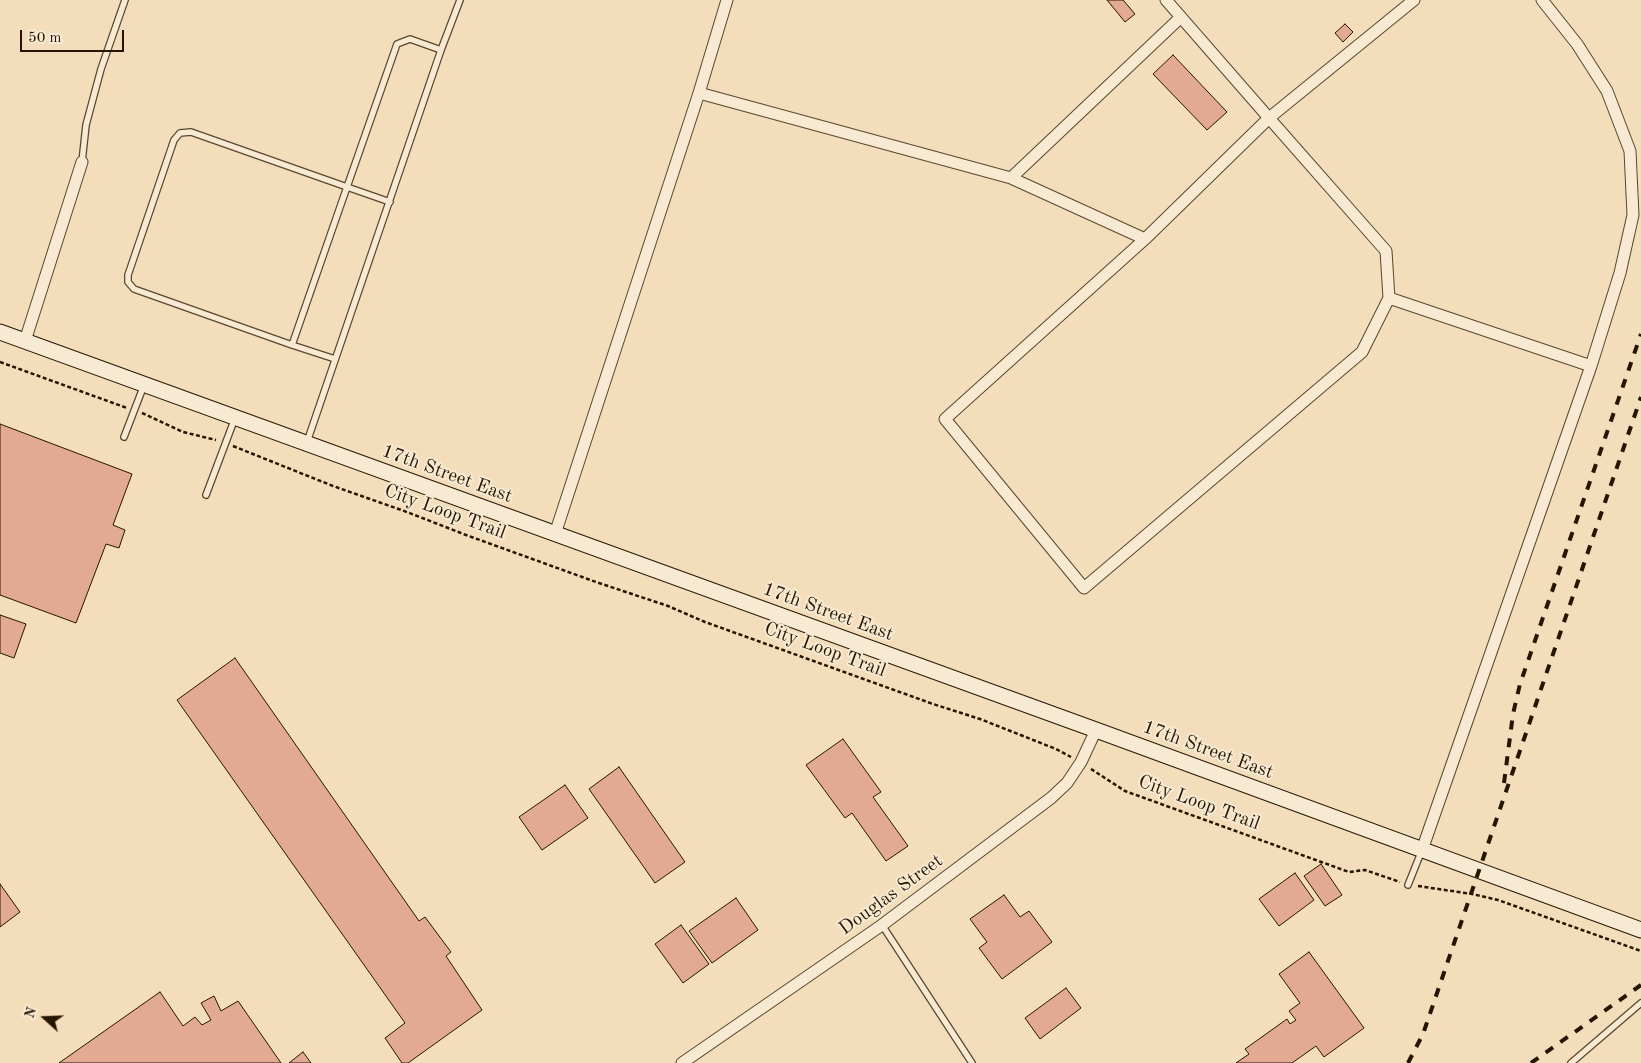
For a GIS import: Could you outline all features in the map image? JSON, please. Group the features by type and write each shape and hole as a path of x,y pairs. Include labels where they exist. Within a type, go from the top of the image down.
{"main road":[{"name":"17th Street East","path":"0,332 1641,930"}],"street":[{"path":"555,534 727,0"},
{"path":"1166,0 1269,118 1386,251 1390,298 1362,352 1084,588 945,419 1144,239 1269,118 1414,0"},
{"path":"1422,850 1591,366 1620,272 1633,215 1630,151 1607,91 1577,44 1542,0"},
{"path":"1011,178 1181,17"},
{"path":"698,93 1011,178 1144,239"},
{"path":"25,341 82,162"},
{"path":"1390,298 1591,366"},
{"name":"Douglas Street","path":"682,1063 882,925 1051,798 1067,783 1081,762 1096,730"}],"lane":[{"path":"82,162 86,125 101,69 124,0"},
{"path":"307,444 441,50 460,0"},
{"path":"292,345 397,44 410,39 441,50"},
{"path":"335,359 134,289 128,282 128,275 174,140 180,133 191,132 390,202"},
{"path":"124,437 144,384"},
{"path":"206,495 235,418"},
{"path":"1408,885 1422,850"},
{"path":"882,925 972,1063"},
{"path":"1571,1063 1641,1003"}],"path":[{"name":"City Loop Trail","path":"0,362 134,411 183,432 225,443 333,486 466,535 668,606 714,625 980,720 1056,749 1081,762 1125,791 1349,872 1365,870 1408,885 1472,894 1498,900 1641,951"}],"building":[{"path":"1107,0 1123,0 1135,14 1125,22"},
{"path":"1345,24 1353,32 1343,42 1335,33"},
{"path":"1173,55 1227,112 1207,130 1153,74"},
{"path":"0,424 132,474 113,525 125,530 119,548 106,544 76,623 0,595"},
{"path":"0,615 26,624 14,658 0,653"},
{"path":"235,658 419,921 425,917 451,952 446,956 482,1010 408,1063 402,1063 385,1038 405,1023 177,700"},
{"path":"843,739 881,792 873,797 908,846 886,861 852,813 845,818 806,765"},
{"path":"619,767 685,862 655,883 589,789"},
{"path":"565,785 588,818 542,850 519,817"},
{"path":"1321,864 1342,895 1325,906 1304,876"},
{"path":"1295,873 1314,900 1279,926 1259,899"},
{"path":"0,884 20,912 0,927"},
{"path":"1004,895 1020,917 1029,911 1052,942 1002,979 979,948 987,942 970,919"},
{"path":"736,898 758,930 712,963 689,931"},
{"path":"681,925 709,964 683,983 655,944"},
{"path":"1309,952 1364,1028 1324,1057 1316,1046 1292,1063 1236,1063 1249,1054 1245,1049 1287,1019 1290,1024 1296,1020 1289,1011 1300,1003 1279,974"},
{"path":"1066,988 1081,1008 1040,1039 1025,1018"},
{"path":"160,992 183,1026 195,1017 202,1025 211,1020 201,1003 214,996 221,1011 238,1001 281,1063 59,1063"},
{"path":"303,1052 311,1063 289,1063"}],"railway":[{"path":"1504,783 1513,714 1520,684 1641,334"},
{"path":"1408,1063 1423,1034 1641,397"},
{"path":"1531,1063 1641,985"}]}
